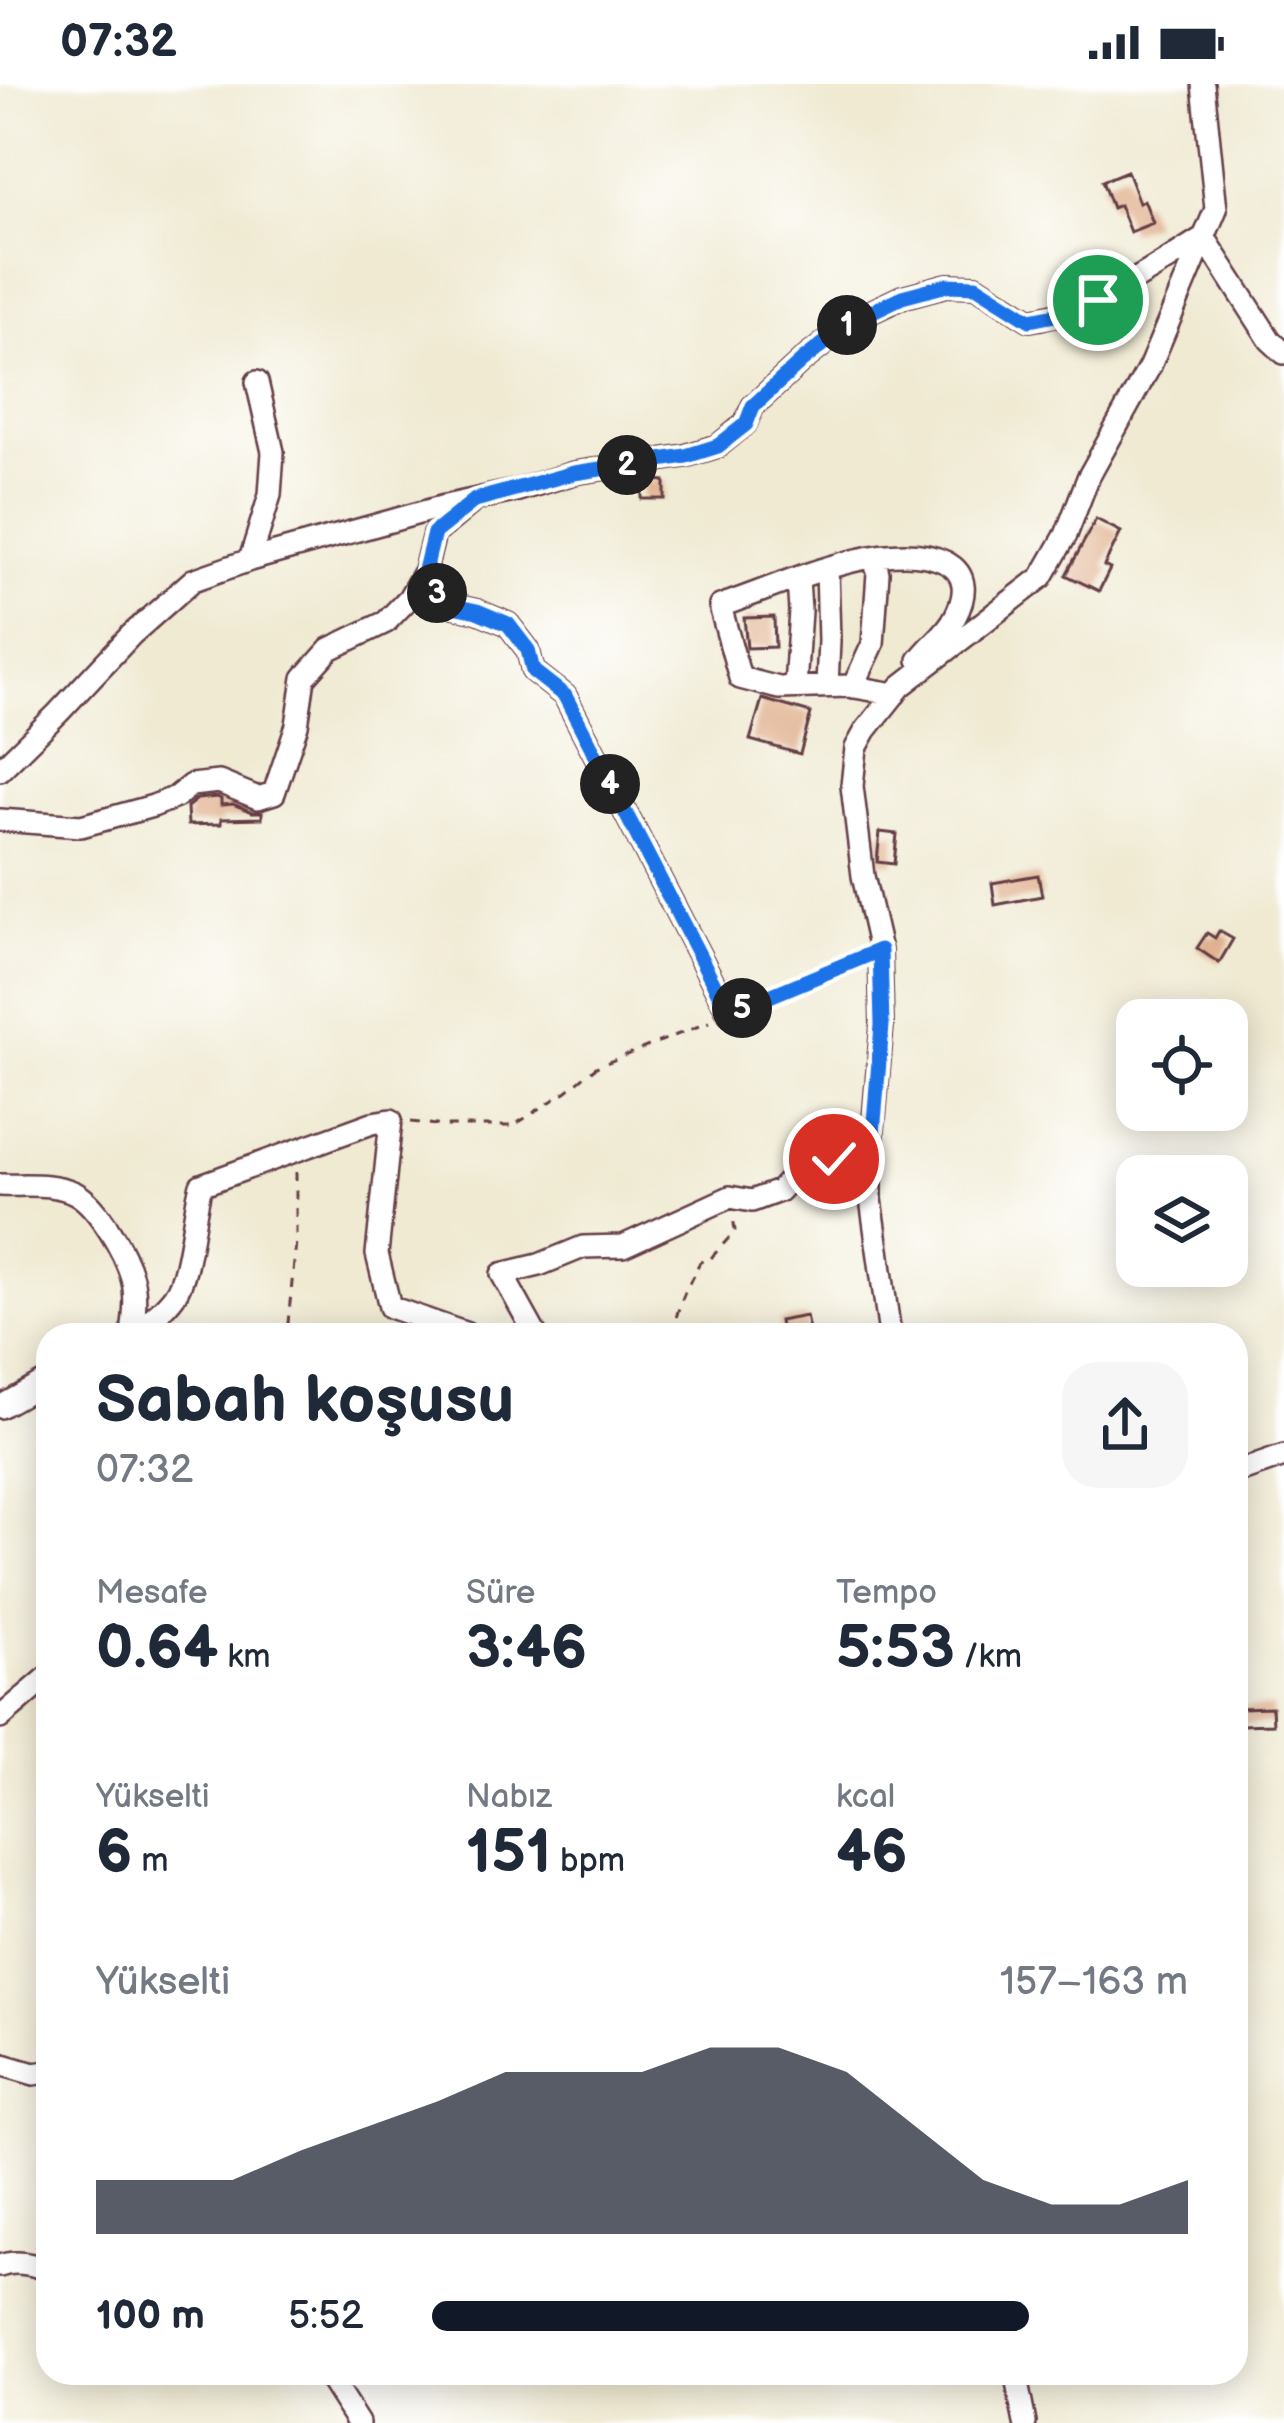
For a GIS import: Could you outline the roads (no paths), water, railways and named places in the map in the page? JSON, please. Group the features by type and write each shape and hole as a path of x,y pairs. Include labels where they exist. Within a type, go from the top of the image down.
{"street":[{"path":"888,1323 872,1199 882,1025 880,950 863,876 852,786 856,748 866,730 898,690 923,654 953,621 964,597 964,582 958,568 934,557 874,557 720,606 740,678 779,688 898,690 1042,577 1066,535 1088,478 1150,366 1216,209 1203,84"},
{"path":"1204,237 1270,340 1284,353"},
{"path":"0,770 131,635 194,580 250,560 574,473 686,456 718,446 746,424 753,406 802,361 854,320 902,297 947,285 976,286 1030,320 1098,300 1204,237"},
{"path":"250,560 270,495 273,452 257,382"},
{"path":"0,820 81,826 152,806 191,785 219,782 258,798 274,793 297,725 304,678 330,649 386,622 409,598 425,570 434,533 475,500"},
{"path":"853,687 873,644 878,572 874,557"},
{"path":"827,569 827,686"},
{"path":"425,570 436,592 454,606 508,624 528,650 533,671 565,696 729,1013"},
{"path":"796,687 798,578"},
{"path":"147,1323 178,1292 201,1184 391,1120 377,1254 385,1294 390,1307 436,1323"},
{"path":"529,1323 502,1274 583,1247 623,1246 730,1197 752,1201 779,1191 793,1176 872,1146"},
{"path":"0,1185 60,1187 79,1195 104,1222 132,1279 134,1323"},
{"path":"0,1407 36,1387"},
{"path":"1248,1469 1284,1456"},
{"path":"0,1718 36,1687"},
{"path":"0,2064 36,2074"},
{"path":"0,2266 36,2265"},
{"path":"334,2385 358,2423"},
{"path":"1017,2385 1025,2423"}]}
